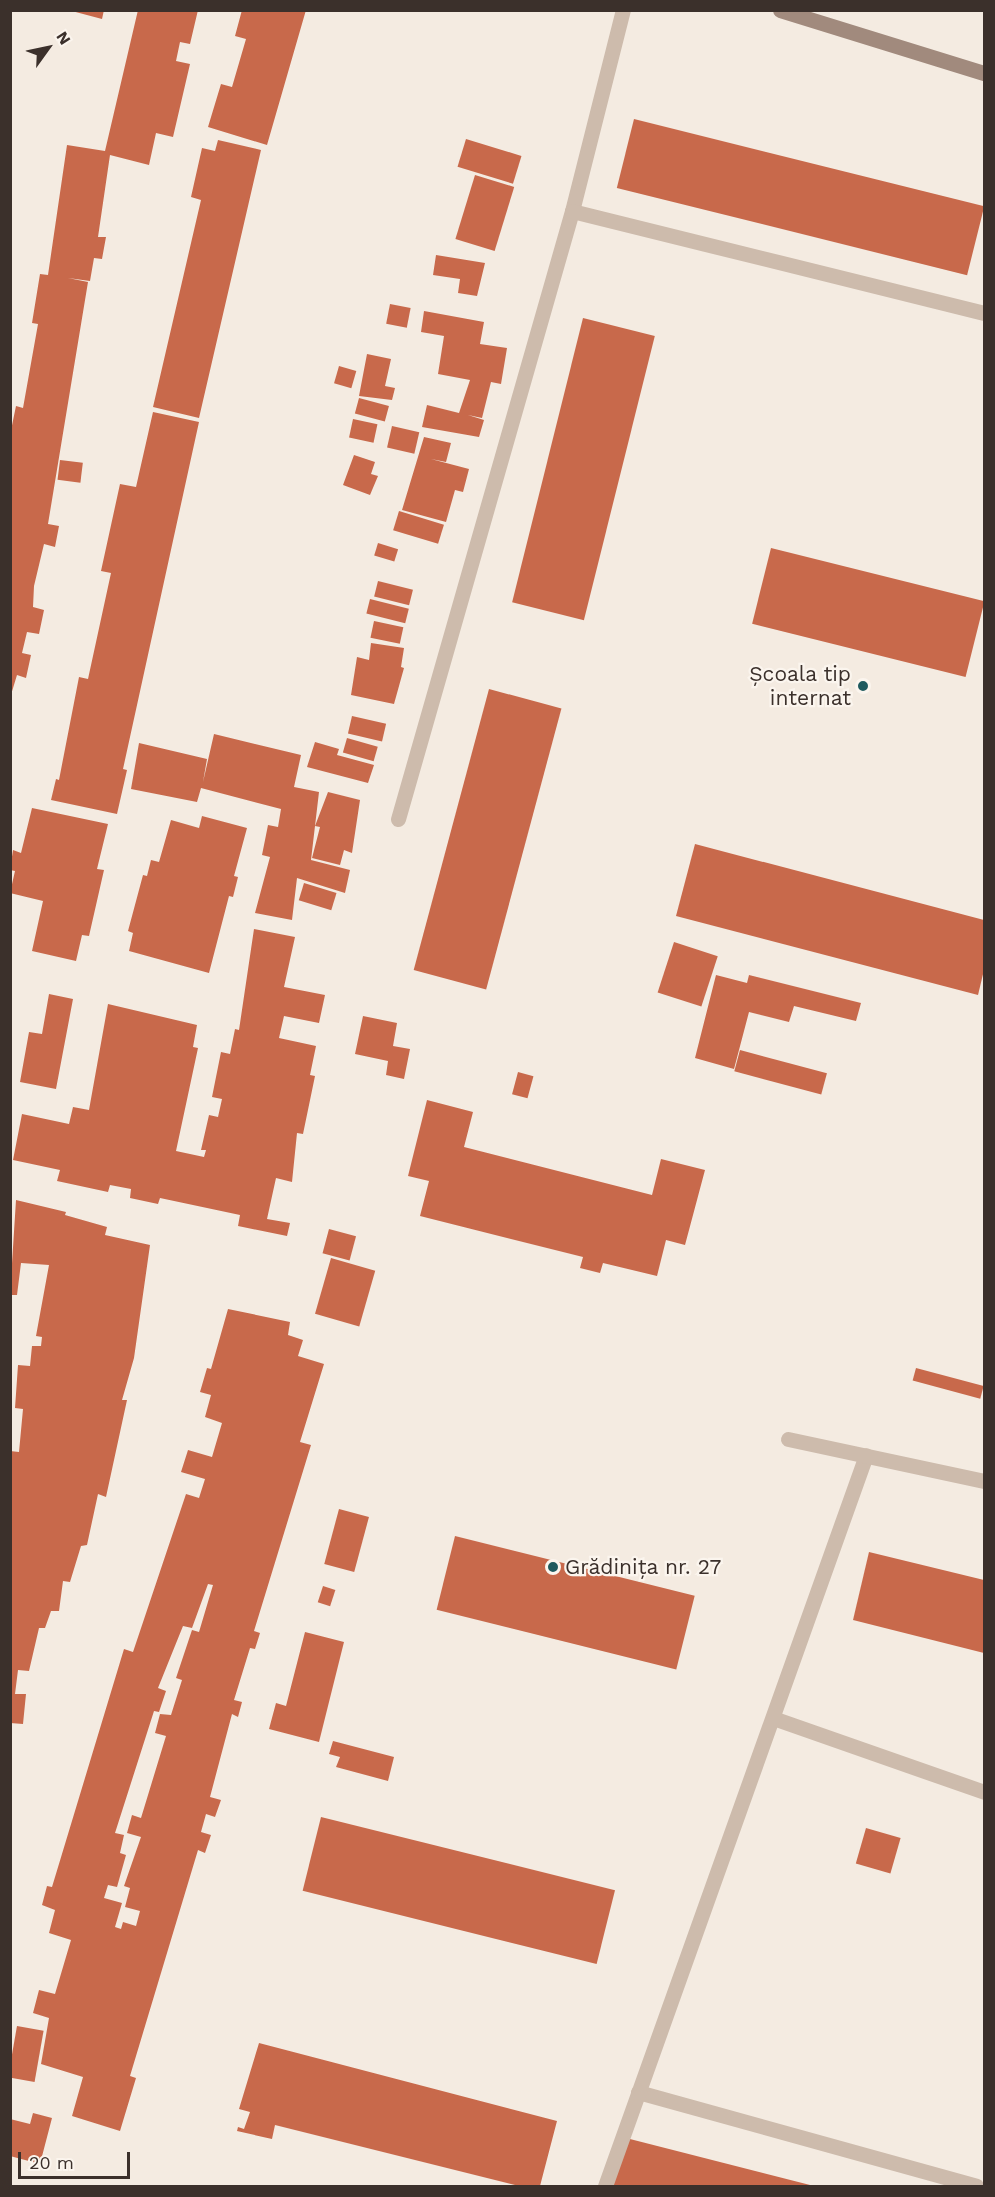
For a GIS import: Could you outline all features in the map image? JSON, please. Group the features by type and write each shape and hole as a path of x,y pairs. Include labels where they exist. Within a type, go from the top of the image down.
{"street":[{"path":"398,819 572,211 623,10"},
{"path":"780,10 984,73"},
{"path":"572,211 984,313"},
{"path":"788,1439 984,1481"},
{"path":"605,2187 866,1455"},
{"path":"773,1718 984,1792"},
{"path":"638,2091 976,2187"}],"building":[{"path":"68,10 104,10 102,19"},
{"path":"138,10 198,10 190,44 180,42 176,61 190,64 173,137 156,133 149,165 110,155 98,237 106,237 102,259 94,258 90,281 68,278 88,282 48,524 59,526 55,547 44,544 34,586 33,607 44,610 39,634 27,632 22,653 31,655 26,678 17,675 10,698 10,435 16,406 23,408 38,324 32,323 40,274 48,275 67,145 105,151"},
{"path":"242,10 306,10 267,145 208,127 221,84 232,87 246,39 235,36"},
{"path":"634,119 984,206 967,275 617,188"},
{"path":"466,139 521,156 513,184 458,167"},
{"path":"218,140 261,150 199,418 153,407 201,200 191,197 202,148 215,151"},
{"path":"475,175 514,187 495,251 455,239"},
{"path":"436,255 485,263 477,296 458,293 460,279 433,275"},
{"path":"390,304 411,308 407,328 386,324"},
{"path":"424,311 484,322 480,344 507,348 501,384 491,382 482,418 468,415 484,420 479,437 422,427 427,405 459,413 470,380 438,374 444,336 421,332"},
{"path":"583,318 655,336 584,620 512,602"},
{"path":"367,354 391,359 385,386 395,388 392,400 359,396"},
{"path":"339,366 356,371 351,388 334,383"},
{"path":"359,398 389,406 385,421 355,413"},
{"path":"153,412 199,422 123,769 127,770 117,814 51,800 56,779 59,780 79,677 88,679 111,573 101,571 120,484 136,487"},
{"path":"353,419 377,424 374,443 349,438"},
{"path":"392,426 419,432 414,454 387,447"},
{"path":"424,437 451,443 446,462 431,459 469,469 463,492 455,490 446,522 402,510"},
{"path":"354,455 375,462 371,474 378,476 370,495 343,485"},
{"path":"60,460 83,463 80,483 58,480"},
{"path":"399,511 444,525 438,544 393,530"},
{"path":"378,543 398,549 394,562 374,555"},
{"path":"771,548 984,601 966,677 752,624"},
{"path":"378,581 413,590 409,605 374,597"},
{"path":"370,599 409,609 405,623 366,614"},
{"path":"374,621 403,627 400,644 370,638"},
{"path":"371,643 404,648 401,667 404,668 394,704 351,695 357,657 369,660"},
{"path":"489,689 561,708 486,989 414,970"},
{"path":"352,716 386,724 382,741 348,734"},
{"path":"214,734 301,755 294,787 319,792 311,860 350,870 345,893 297,878 292,920 255,913 270,857 262,855 268,825 278,827 281,809 201,788 197,802 131,789 139,743 207,759 203,782"},
{"path":"347,738 378,747 374,761 343,752"},
{"path":"315,742 339,749 337,755 374,765 368,783 307,767"},
{"path":"328,792 360,800 352,853 344,850 340,865 312,858 320,827 315,826"},
{"path":"32,808 108,824 97,869 104,870 89,936 82,935 76,961 32,951 43,901 10,893 15,871 10,870 13,850 21,853"},
{"path":"202,816 247,828 234,876 238,877 233,897 229,896 209,973 129,951 133,933 128,931 143,875 147,876 151,860 159,862 171,820 199,828"},
{"path":"695,844 984,920 984,970 978,995 676,916"},
{"path":"304,883 337,893 331,910 299,900"},
{"path":"254,929 295,937 284,987 325,995 319,1023 284,1016 279,1038 316,1046 310,1075 315,1076 303,1134 297,1133 292,1182 276,1178 267,1219 290,1223 287,1236 238,1226 240,1215 160,1198 158,1204 130,1198 131,1189 110,1185 108,1192 57,1181 60,1170 13,1160 22,1114 69,1124 73,1107 89,1110 108,1004 197,1025 193,1047 198,1048 176,1151 204,1157 206,1150 201,1150 209,1115 218,1117 222,1099 212,1097 221,1052 230,1054 235,1029 239,1030"},
{"path":"674,942 718,956 701,1007 658,992"},
{"path":"716,975 747,983 749,975 861,1003 856,1021 794,1006 789,1022 749,1012 734,1069 695,1058"},
{"path":"49,994 73,999 56,1089 20,1082 29,1032 42,1034"},
{"path":"363,1016 397,1023 393,1046 410,1049 404,1079 386,1075 388,1061 355,1054"},
{"path":"740,1050 827,1073 821,1095 734,1071"},
{"path":"518,1072 533,1076 528,1098 512,1094"},
{"path":"427,1100 473,1112 464,1147 652,1195 661,1159 705,1170 685,1245 666,1240 657,1276 603,1263 600,1273 580,1268 583,1257 420,1216 429,1181 408,1176"},
{"path":"16,1200 66,1212 65,1215 107,1227 105,1235 150,1245 134,1358 122,1400 127,1400 106,1497 98,1494 87,1545 81,1546 70,1582 63,1581 59,1611 51,1611 45,1628 39,1628 29,1671 18,1670 15,1694 26,1694 23,1724 10,1723 10,1451 19,1452 23,1409 15,1408 18,1365 30,1366 32,1346 41,1346 42,1337 36,1336 49,1265 21,1263 17,1295 10,1295"},
{"path":"329,1229 356,1236 350,1260 323,1253"},
{"path":"331,1258 375,1271 359,1326 315,1314"},
{"path":"228,1309 290,1322 288,1335 303,1340 298,1356 324,1364 300,1442 311,1445 254,1631 260,1633 255,1649 250,1648 234,1700 242,1702 238,1717 232,1714 210,1797 221,1800 215,1817 206,1814 201,1832 211,1835 205,1853 198,1850 130,2076 136,2078 120,2131 72,2116 83,2077 41,2064 49,2018 33,2013 39,1990 55,1994 71,1940 49,1933 55,1910 42,1905 47,1886 52,1887 124,1649 133,1652 186,1494 199,1498 205,1479 181,1472 188,1450 212,1457 222,1423 205,1417 211,1395 200,1392 207,1368 211,1369","holes":["208,1584 213,1585 199,1632 192,1630 176,1678 182,1680 171,1715 160,1714 155,1733 166,1736 141,1818 132,1815 127,1833 141,1837 124,1886 130,1888 125,1907 140,1911 136,1926 123,1922 121,1929 115,1927 122,1903 104,1898 108,1885 117,1887 126,1855 120,1853 124,1835 115,1833 154,1711 159,1712 166,1691 158,1688 183,1626 192,1628"]},
{"path":"916,1368 984,1386 980,1399 913,1381"},
{"path":"339,1509 369,1517 354,1572 324,1564"},
{"path":"455,1536 695,1596 676,1669 437,1610"},
{"path":"869,1552 984,1580 984,1653 853,1620"},
{"path":"323,1586 335,1590 330,1606 318,1602"},
{"path":"305,1632 344,1642 319,1742 269,1729 276,1703 286,1706"},
{"path":"333,1741 394,1757 388,1781 336,1767 340,1757 329,1754"},
{"path":"321,1817 615,1890 597,1964 303,1891"},
{"path":"866,1828 901,1838 890,1873 856,1864"},
{"path":"17,2026 44,2031 35,2082 10,2078"},
{"path":"259,2043 557,2121 540,2186 519,2186 275,2125 272,2139 237,2131 238,2127 244,2129 250,2112 239,2109"},
{"path":"33,2113 52,2118 40,2164 10,2156 10,2119 30,2124"},
{"path":"626,2138 814,2186 613,2186"}],"place":[{"name":"Școala tip internat","path":"863,686"},
{"name":"Grădinița nr. 27","path":"553,1567"}]}
